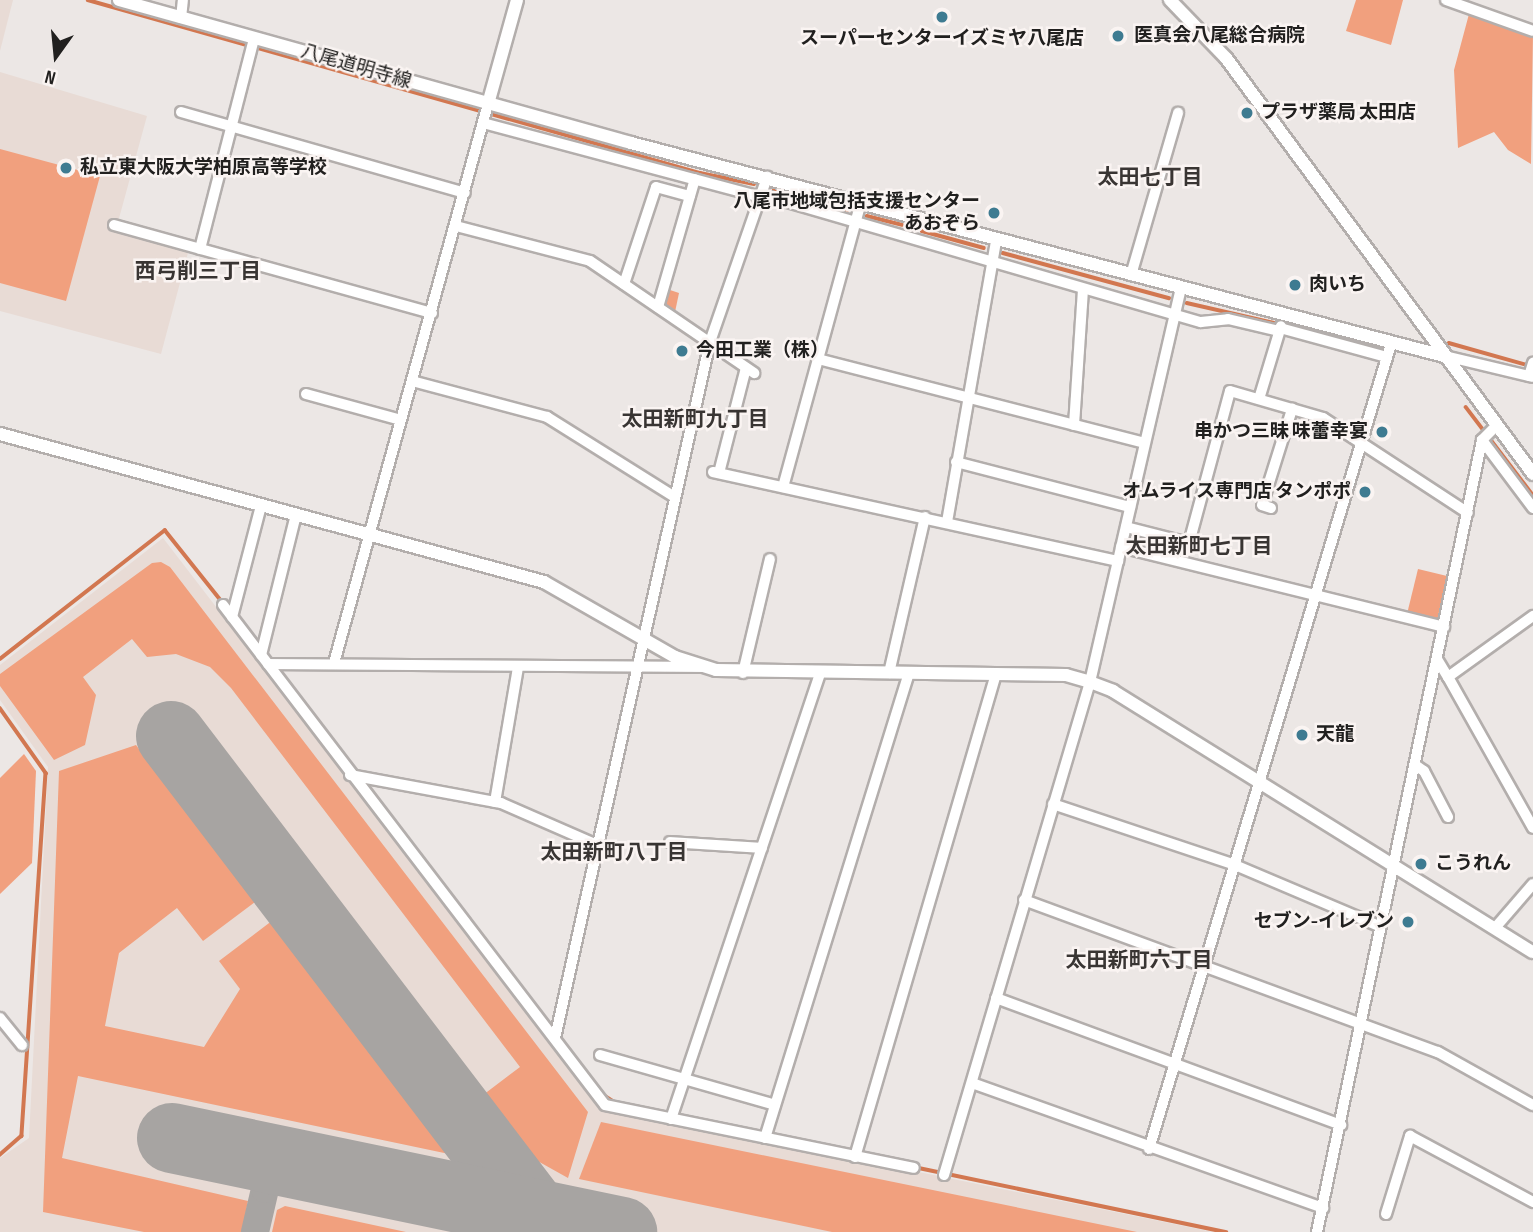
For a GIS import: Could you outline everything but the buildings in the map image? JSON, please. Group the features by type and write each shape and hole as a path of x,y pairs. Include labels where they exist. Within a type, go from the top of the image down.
{"street":[{"name":"八尾道明寺線","path":"119,0 181,18 253,45 767,177 1284,315 1389,350 1444,356"},
{"path":"181,18 183,0"},
{"path":"334,663 372,535 517,0"},
{"path":"1170,0 1226,58 1444,356 1533,508"},
{"path":"1446,0 1533,31"},
{"path":"200,249 253,45"},
{"path":"180,111 465,193"},
{"path":"1130,275 1178,113"},
{"path":"483,123 762,196 1201,322 1228,319 1389,350 1261,784 1202,966 1150,1149"},
{"path":"555,1038 673,496 710,342 767,177"},
{"path":"658,307 695,179"},
{"path":"624,284 656,187 690,196"},
{"path":"783,487 861,202"},
{"path":"114,225 432,313"},
{"path":"456,226 590,261 750,370 716,473 1118,561"},
{"path":"947,522 996,240"},
{"path":"944,1175 1090,682 1181,288"},
{"path":"1074,425 1083,289"},
{"path":"1259,399 1284,315"},
{"path":"1444,356 1531,372"},
{"path":"818,359 1144,443"},
{"path":"412,381 547,417 673,496"},
{"path":"1126,527 1189,543 1230,391 1323,418 1468,513"},
{"path":"306,394 401,420"},
{"path":"1271,508 1262,505 1293,409"},
{"path":"1488,433 1533,474"},
{"path":"1317,1232 1341,1125 1379,926 1468,513 1488,433"},
{"path":"0,434 544,582 643,639 704,667"},
{"path":"956,462 1130,508"},
{"path":"232,617 261,506"},
{"path":"264,660 296,515"},
{"path":"889,673 925,517"},
{"path":"1121,547 1316,598 1444,627"},
{"path":"743,673 770,559"},
{"path":"223,606 604,1105 914,1168"},
{"path":"1448,677 1533,615"},
{"path":"1437,659 1533,828"},
{"path":"264,660 636,670 704,667 743,673 1066,675 1113,691 1533,952"},
{"path":"495,802 518,667"},
{"path":"671,1119 820,673"},
{"path":"765,1138 909,673"},
{"path":"855,1157 996,674"},
{"path":"1415,765 1424,771 1448,817"},
{"path":"350,775 495,802 597,845"},
{"path":"1054,804 1235,865 1379,926"},
{"path":"670,842 762,848"},
{"path":"1495,928 1533,884"},
{"path":"1024,900 1438,1052 1533,1105"},
{"path":"996,998 1341,1125"},
{"path":"0,1018 22,1045"},
{"path":"600,1055 684,1082 775,1105"},
{"path":"972,1083 1150,1149 1323,1208"},
{"path":"1386,1214 1410,1136 1533,1202"}],"shaded area":[{"path":"0,0 13,0 0,51"},
{"path":"1356,0 1403,0 1391,45 1346,31"},
{"path":"1469,14 1533,34 1531,164 1508,150 1494,132 1458,148 1454,70"},
{"name":"私立東大阪大学柏原高等学校","path":"0,72 147,116 118,222 189,249 161,354 0,311"},
{"path":"0,149 100,176 66,301 0,283"},
{"path":"667,289 679,293 675,312 664,303"},
{"path":"163,538 601,1107 1213,1232 0,1232 0,1158 29,1138 48,767 0,700 0,665"},
{"path":"161,562 170,567 588,1112 568,1178 534,1159 483,1095 520,1067 231,688 210,667 176,654 147,657 132,639 83,677 96,695 85,745 54,760 0,686 0,674 152,563"},
{"path":"1418,569 1447,576 1437,621 1407,614"},
{"path":"136,745 255,902 203,941 177,908 119,953 105,1026 204,1047 240,989 219,961 273,920 449,1154 78,1076 62,1158 248,1201 242,1232 144,1232 43,1212 59,771"},
{"path":"24,754 36,771 32,863 0,894 0,778"},
{"path":"601,1122 1137,1232 832,1232 579,1179"},
{"path":"285,1206 406,1232 272,1232 277,1210"}],"waterway":[{"path":"88,0 700,173 754,184"},
{"path":"774,189 847,210"},
{"path":"867,216 902,225"},
{"path":"922,231 984,248"},
{"path":"1003,253 1169,298"},
{"path":"1187,303 1274,323"},
{"path":"1449,343 1531,366"},
{"path":"1375,349 1383,351"},
{"path":"1466,407 1533,495"},
{"path":"0,659 165,530 223,603"},
{"path":"0,708 46,773 22,1136 0,1155"},
{"path":"481,935 532,1001"},
{"path":"602,1094 616,1103"},
{"path":"914,1167 1226,1232"}],"taxiway":[{"path":"255,1232 265,1189 274,1178 302,1166"}],"runway":[{"path":"171,736 549,1232"},
{"path":"172,1138 622,1232"}],"place":[{"name":"スーパーセンターイズミヤ八尾店","path":"942,17"},
{"name":"医真会八尾総合病院","path":"1118,36"},
{"name":"プラザ薬局 太田店","path":"1247,113"},
{"name":"私立東大阪大学柏原高等学校","path":"66,168"},
{"name":"八尾市地域包括支援センター あおぞら","path":"994,213"},
{"name":"肉いち","path":"1295,285"},
{"name":"今田工業（株）","path":"682,351"},
{"name":"串かつ三昧 味蕾幸宴","path":"1382,432"},
{"name":"オムライス専門店 タンポポ","path":"1365,492"},
{"name":"天龍","path":"1302,735"},
{"name":"こうれん","path":"1421,864"},
{"name":"セブン-イレブン","path":"1408,922"}],"district":[{"name":"太田七丁目","path":"1150,178"},
{"name":"西弓削三丁目","path":"198,272"},
{"name":"太田新町九丁目","path":"695,420"},
{"name":"太田新町七丁目","path":"1199,547"},
{"name":"太田新町八丁目","path":"614,853"},
{"name":"太田新町六丁目","path":"1139,961"}]}
